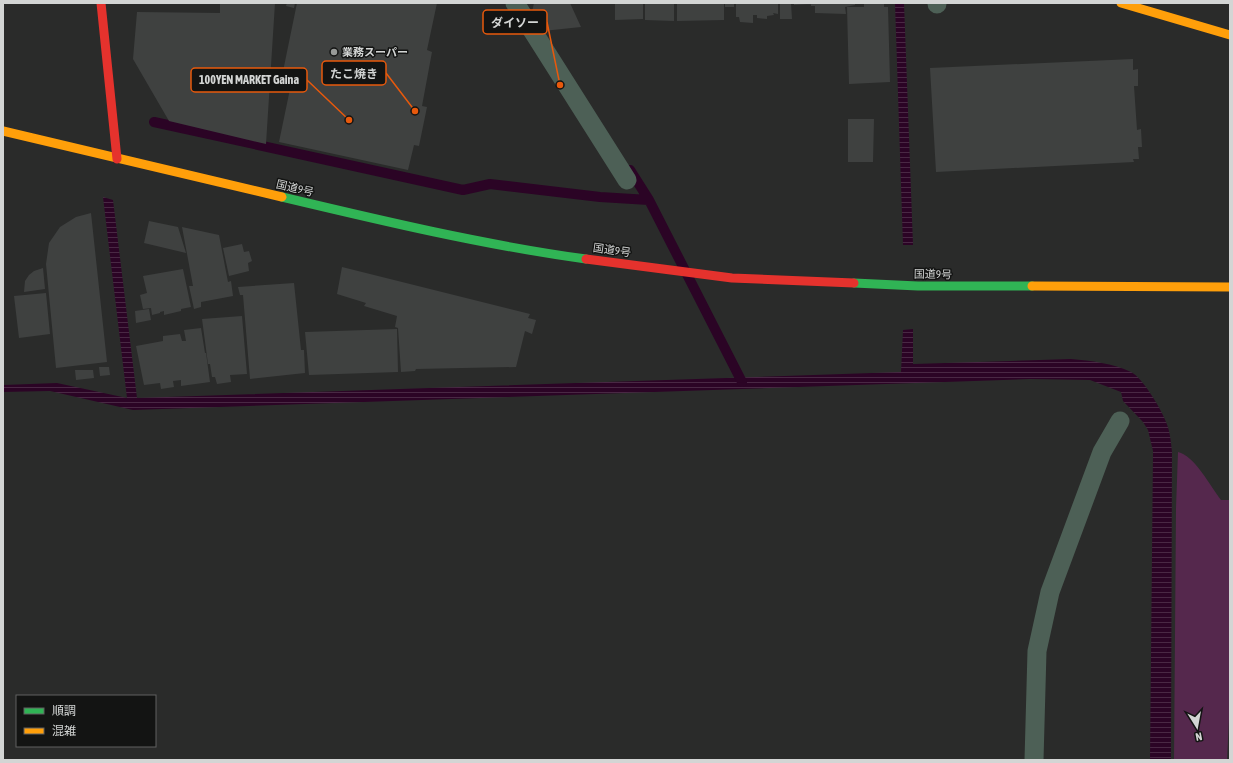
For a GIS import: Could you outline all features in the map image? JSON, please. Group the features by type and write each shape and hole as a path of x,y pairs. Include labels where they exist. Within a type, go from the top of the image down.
{"main road":[{"path":"101,3 117,159"},
{"path":"1121,3 1230,35"},
{"name":"国道9号","path":"3,131 382,221 544,253 732,278 918,286 1230,287"}],"lane":[{"path":"515,3 627,180"},
{"path":"1034,760 1037,651 1050,592 1102,452 1120,421"}],"shaded area":[{"path":"895,3 904,3 913,245 903,245"},
{"path":"103,197 113,200 137,398 901,372 903,330 913,329 913,364 1071,359 1109,364 1131,372 1136,375 1146,387 1160,410 1166,422 1172,448 1171,760 1150,760 1153,451 1148,430 1143,422 1123,401 1121,392 1090,380 1030,379 133,410 50,391 3,392 3,385 57,383 127,398"},
{"path":"1178,452 1184,454 1196,465 1221,500 1230,500 1230,699 1227,760 1174,760 1176,508"}],"building":[{"path":"220,3 275,3 266,144 169,121 133,59 137,12 220,13"},
{"path":"287,3 295,3 294,8 286,6"},
{"path":"297,3 437,3 427,50 432,52 422,106 427,107 419,146 414,145 408,170 279,142 290,89 280,86"},
{"path":"534,3 570,3 581,27 543,31 532,12"},
{"path":"615,3 643,3 643,19 615,20"},
{"path":"645,3 674,3 674,21 645,20"},
{"path":"677,3 724,3 724,20 677,21"},
{"path":"725,3 734,3 734,7 725,7"},
{"path":"736,3 778,3 778,14 773,13 774,15 767,16 767,19 757,18 757,15 753,15 753,23 740,22 739,17 736,17"},
{"path":"780,3 791,3 792,19 780,19"},
{"path":"794,3 811,3 811,4 794,5"},
{"path":"811,3 855,3 855,5 845,7 846,14 815,13 815,6 811,6"},
{"path":"864,3 884,3 884,7 888,7 890,82 849,84 847,7 864,7"},
{"path":"1133,59 1133,70 1138,69 1138,86 1134,86 1137,130 1141,129 1142,147 1138,147 1139,159 1133,159 1134,162 936,172 930,68"},
{"path":"848,119 874,119 873,162 848,162"},
{"path":"91,213 107,362 56,368 46,264 49,243 60,227 76,217"},
{"path":"149,221 178,227 186,253 144,243"},
{"path":"182,227 219,235 228,282 231,281 233,296 201,302 201,307 194,309 189,286 193,286"},
{"path":"242,244 244,252 249,251 252,261 248,263 249,271 229,276 223,248"},
{"path":"342,267 530,314 528,318 536,320 532,334 525,331 516,367 416,369 415,371 401,372 398,328 395,327 397,316 364,306 366,303 337,294"},
{"path":"43,268 45,289 24,292 25,281 29,275 34,271"},
{"path":"183,269 191,307 164,315 164,311 152,315 151,308 143,309 140,295 147,293 143,276"},
{"path":"294,283 301,350 304,350 305,373 250,379 243,295 240,295 238,287"},
{"path":"46,293 50,334 19,338 14,296"},
{"path":"149,309 151,320 136,323 135,311"},
{"path":"242,316 247,374 230,375 231,382 217,384 215,377 212,377 210,364 208,364 202,319"},
{"path":"201,328 210,382 181,386 181,380 173,381 174,387 161,389 160,383 144,385 136,346 163,341 163,336 180,334 182,341 186,341 184,330"},
{"path":"397,329 398,372 309,375 305,332"},
{"path":"99,367 109,367 110,375 100,376"},
{"path":"75,370 93,370 94,378 76,380"}],"waterway":[{"path":"154,122 463,190 490,184 600,197 649,200"},
{"path":"630,170 649,200 742,382"}],"traffic: fast":[{"path":"282,197 472,240 586,259"},
{"path":"854,283 918,286 1032,286"}],"traffic: slow":[{"path":"1121,3 1230,35"},
{"path":"3,131 282,197"},
{"path":"1032,286 1230,287"}],"traffic: jam":[{"path":"101,3 117,159"},
{"path":"586,259 732,278 854,283"}],"place":[{"name":"業務スーパー","path":"334,52"},
{"name":"ダイソー","path":"560,85"},
{"name":"たこ焼き","path":"415,111"},
{"name":"100YEN MARKET Gaina","path":"349,120"}]}
